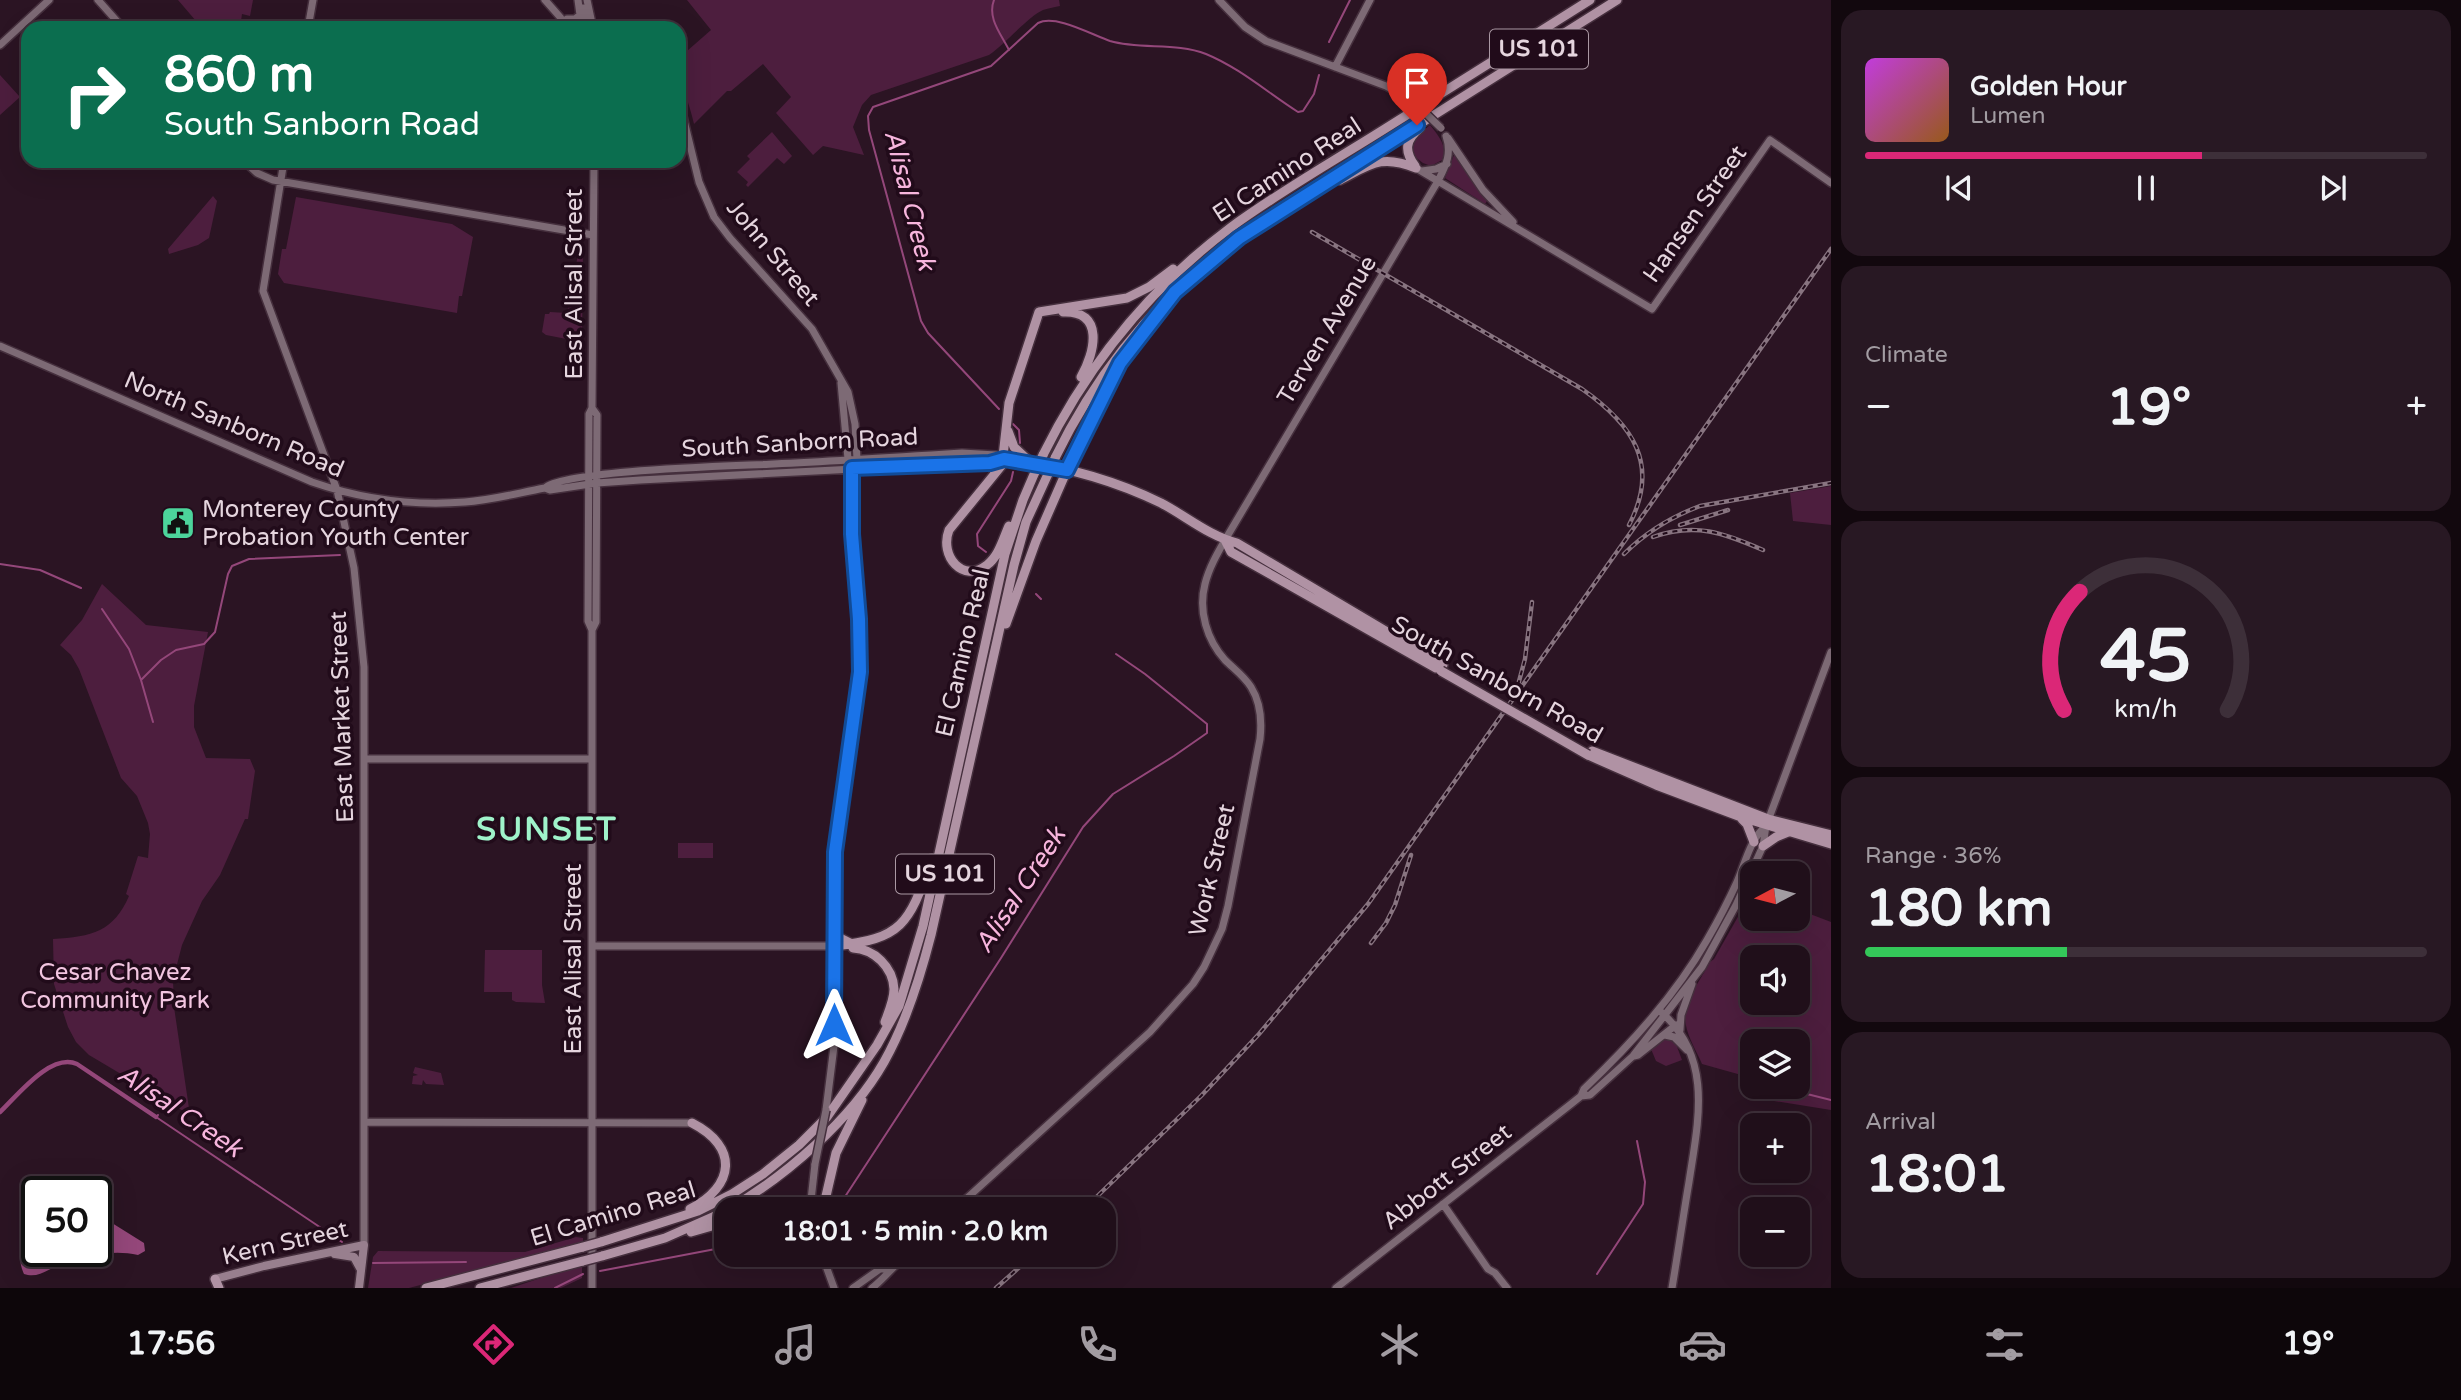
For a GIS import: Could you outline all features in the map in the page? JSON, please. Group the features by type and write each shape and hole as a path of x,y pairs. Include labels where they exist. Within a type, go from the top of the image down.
{"highway":[{"name":"El Camino Real","path":"747,1197 777,1177 832,1129 868,1087 902,1023 923,967 1026,522 1055,458 1103,376 1137,332 1175,292 1217,255 1286,207 1617,0"},
{"name":"El Camino Real","path":"426,1288 601,1242 709,1206 773,1166 827,1116 877,1045 899,1006 923,926 1005,554 1033,467 1093,369 1128,324 1166,283 1208,245 1279,195 1585,2"},
{"path":"1419,169 1406,151 1409,140 1416,131 1461,98"},
{"path":"1286,207 1377,162 1397,160 1419,169"},
{"path":"1023,500 996,554 988,564 979,569 968,570 953,562 945,546 949,530 1000,470 1004,459 1006,424 1012,392 1039,312 1131,296 1149,287 1208,245"},
{"path":"995,652 1036,541 1067,470 1120,363 1175,292"},
{"path":"1034,326 1047,316 1069,312 1085,319 1093,331 1091,355 1063,416"},
{"path":"1006,424 1014,447 1033,467"},
{"name":"South Sanborn Road","path":"1004,459 1033,467 1067,470 1144,495 1225,540 1230,551 1589,753 1656,785 1741,817 1767,822"},
{"name":"South Sanborn Road","path":"1589,753 1767,822"},
{"path":"1741,817 1758,844 1788,832"},
{"path":"1767,822 1788,832 1831,844"},
{"path":"1767,822 1831,835"},
{"path":"834,946 859,944 884,936 906,918 916,904 944,827"},
{"path":"834,920 839,938 859,944"},
{"path":"834,946 867,951 888,968 894,997 877,1045"},
{"path":"826,1197 836,1153 868,1087"},
{"path":"659,1224 704,1201 716,1191 724,1177 726,1162 720,1145 710,1133 692,1124"},
{"name":"El Camino Real","path":"480,1288 665,1238 714,1216"},
{"path":"665,1238 714,1225"},
{"path":"498,1288 524,1276"}],"main road":[{"path":"26,21 49,0"},
{"path":"98,0 117,21"},
{"path":"309,21 313,0"},
{"path":"545,0 565,21 580,15 580,0"},
{"path":"580,0 585,21"},
{"path":"587,0 592,21"},
{"path":"1219,0 1255,35 1402,93 1426,112 1452,141 1483,190 1521,230"},
{"path":"1335,67 1370,0"},
{"path":"0,45 21,26"},
{"name":"John Street","path":"686,129 699,182 714,217 812,329 848,393 857,459 852,468"},
{"name":"Terven Avenue","path":"1225,540 1438,181 1447,163 1450,147 1443,132"},
{"name":"Hansen Street","path":"1521,230 1652,309 1770,140 1831,183"},
{"path":"1419,169 1436,169 1447,163"},
{"path":"252,168 261,176 281,181 593,235"},
{"name":"East Market Street","path":"284,168 263,284 264,293 337,490 353,561 365,674 364,1245 359,1288"},
{"name":"East Alisal Street","path":"590,1287 592,630 588,621 587,480 589,414 592,408 594,168"},
{"path":"1419,169 1521,230"},
{"name":"North Sanborn Road","path":"0,346 273,466 337,490 384,499 426,503 481,500 545,488 550,490 597,479"},
{"name":"John Street","path":"811,1197 834,1046 837,828 860,672 852,534 852,468 848,459 841,383"},
{"name":"East Alisal Street","path":"592,408 597,415 596,622 592,630"},
{"name":"South Sanborn Road","path":"597,479 848,459 962,453 996,455 1004,459"},
{"name":"South Sanborn Road","path":"597,479 990,463 1004,459"},
{"name":"Work Street","path":"968,1197 1150,1032 1193,984 1213,951 1222,929 1260,739 1261,719 1252,689 1221,655 1205,622 1204,585 1225,540"},
{"name":"Abbott Street","path":"1336,1288 1581,1096 1584,1088 1630,1045 1695,976 1737,905 1831,652"},
{"path":"365,759 592,760"},
{"name":"Abbott Street","path":"1581,1096 1590,1095 1633,1056 1707,941 1758,844"},
{"path":"592,946 834,946"},
{"path":"1633,1056 1678,1028 1695,976"},
{"path":"1662,1012 1678,1028 1689,1051 1698,1083 1700,1109 1672,1288"},
{"path":"1665,1035 1674,1037 1689,1051"},
{"path":"365,1122 692,1124"},
{"path":"1443,1204 1488,1269 1495,1273 1507,1288"},
{"name":"Kern Street","path":"216,1285 364,1245"},
{"path":"328,1253 355,1258 362,1275"},
{"path":"826,1267 834,1288"},
{"path":"872,1288 886,1278 892,1267"},
{"path":"853,1288 880,1269 889,1269"}],"green space":[{"path":"178,0 253,0 250,16 242,14 241,21 196,21"},
{"path":"687,0 1059,0 1060,6 1037,13 989,55 871,95 862,105 853,127 864,155 823,146 813,155 776,113 791,97 763,64 731,91 727,91 694,124 686,97 686,52 711,30"},
{"path":"0,75 20,97 0,115"},
{"path":"1430,125 1439,137 1444,151 1442,160 1431,166 1411,154 1411,141"},
{"path":"772,132 792,156 784,164 777,158 748,187 748,182 737,172 750,159 747,156"},
{"path":"1457,154 1487,201 1485,204 1445,178 1454,155"},
{"path":"213,196 217,201 209,238 198,245 169,254 168,249"},
{"path":"296,197 452,224 473,237 457,313 284,283 278,274"},
{"path":"576,239 583,242 582,342 542,332 545,314 567,313 579,249"},
{"path":"1831,486 1831,525 1793,521 1790,493"},
{"name":"Cesar Chavez Community Park","path":"102,584 146,625 208,632 194,706 194,727 206,758 250,759 255,771 248,819 245,819 220,875 202,901 182,945 173,980 174,1007 190,1115 89,1055 76,1042 68,1027 54,984 53,939 90,934 109,924 129,896 126,894 138,856 148,858 150,834 137,796 121,778 79,669 71,655 60,645 82,620"},
{"path":"678,843 713,843 713,858 678,858"},
{"path":"1740,913 1740,931 1810,931 1810,914 1831,922 1831,1110 1768,1100 1810,1099 1810,1029 1740,1029 1740,1075 1702,1064 1691,1041 1685,1017 1694,989"},
{"path":"485,950 542,950 545,1003 516,1002 512,1000 512,992 484,992"},
{"path":"1669,1039 1676,1044 1682,1060 1666,1066 1656,1061 1651,1049"},
{"path":"415,1067 441,1073 444,1085 426,1084 423,1080 422,1085 412,1084 413,1076 418,1075 413,1073"},
{"path":"576,1237 583,1238 583,1242 409,1288 368,1288 373,1257 378,1251 525,1252"},
{"path":"582,1264 582,1278 561,1288 511,1288"}],"shaded area":[{"path":"112,1223 144,1243 145,1251 138,1255 112,1253"},
{"path":"54,1267 29,1275 24,1274 22,1268"}],"waterway":[{"path":"994,0 994,20 1009,50"},
{"name":"Alisal Creek","path":"1329,42 1350,0"},
{"name":"Alisal Creek","path":"999,409 928,333 921,321 869,130 868,116 873,107 991,66 1038,23 1046,21 1074,26 1122,44 1195,50 1242,73 1298,112 1303,111 1314,94 1319,75"},
{"name":"Alisal Creek","path":"1013,424 1019,430 1020,443"},
{"name":"Alisal Creek","path":"986,552 978,546 977,534 1011,481 1013,472"},
{"path":"141,680 161,660 176,650 204,644 215,632 232,566 249,559 340,555"},
{"path":"0,564 40,570 81,588"},
{"name":"Alisal Creek","path":"1036,594 1041,599"},
{"path":"102,609 129,649 153,722"},
{"name":"Alisal Creek","path":"845,1197 1083,827 1113,794 1207,733 1207,724 1116,654"},
{"name":"Alisal Creek","path":"0,1112 35,1078 56,1064 67,1062 77,1064 156,1117"},
{"path":"1810,1095 1831,1100"},
{"name":"Alisal Creek","path":"158,1115 156,1117 342,1242"},
{"path":"1597,1274 1643,1204 1645,1182 1637,1141"},
{"name":"Alisal Creek","path":"600,1271 714,1249"},
{"name":"Alisal Creek","path":"373,1263 466,1262"},
{"name":"Alisal Creek","path":"555,1288 583,1274"}],"railway":[{"path":"1312,232 1600,402 1627,431 1641,464 1642,483 1629,525"},
{"path":"1096,1197 1201,1096 1259,1034 1368,904 1831,249"},
{"path":"1624,554 1659,526 1700,506 1831,483"},
{"path":"1680,525 1728,510"},
{"path":"1653,537 1682,530 1696,530 1722,534 1763,550"},
{"path":"1518,685 1525,659 1532,602"},
{"path":"1371,943 1395,905 1411,855"},
{"path":"996,1288 1020,1267"}],"place":[{"name":"Monterey County Probation Youth Center","path":"178,523"}],"district":[{"name":"SUNSET","path":"547,830"}],"route":[{"path":"834,1025 835,852 860,672 852,534 852,468 990,463 1004,459 1067,470 1120,363 1175,292 1239,238 1417,125"}]}
